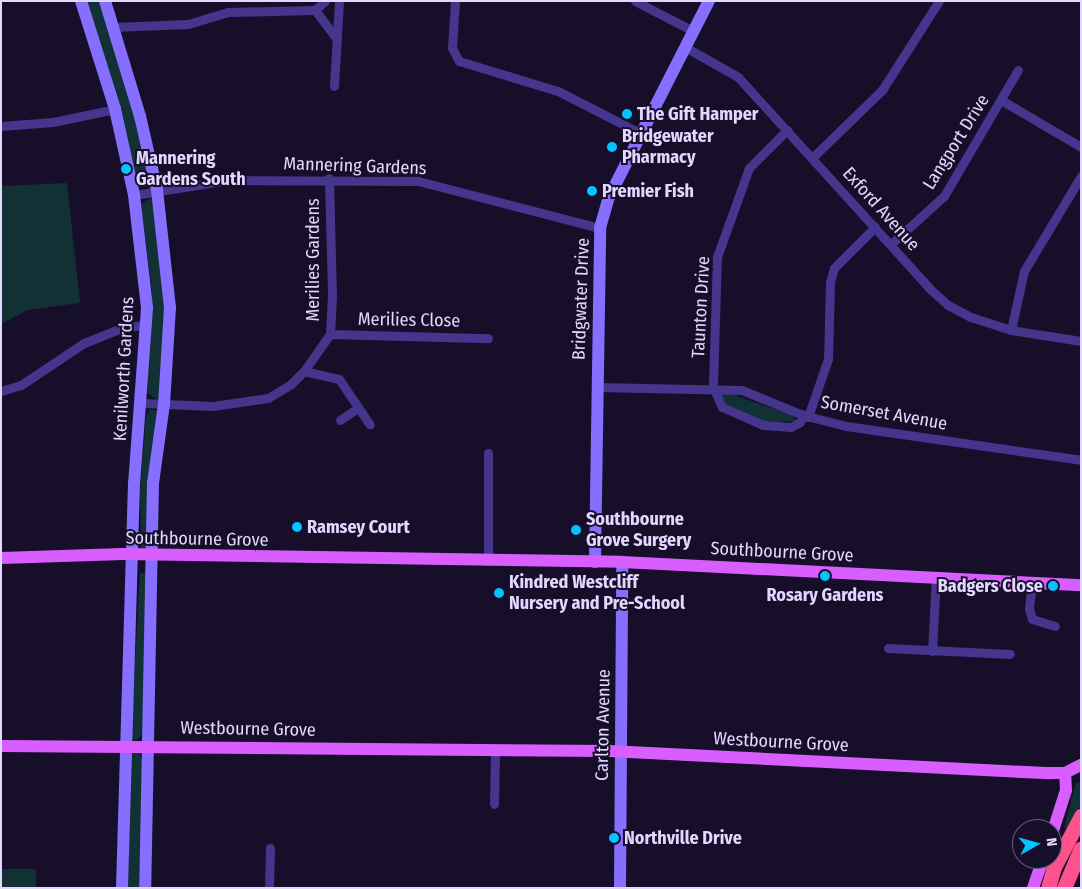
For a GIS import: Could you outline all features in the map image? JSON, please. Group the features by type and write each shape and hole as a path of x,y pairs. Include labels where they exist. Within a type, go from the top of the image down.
{"highway":[{"path":"1048,888 1054,867 1081,816"},
{"path":"1064,888 1081,848"}],"main road":[{"name":"Southbourne Grove","path":"1,558 151,555 622,562 1081,586"},
{"name":"Westbourne Grove","path":"1,746 149,745 620,752 1065,773"},
{"path":"1057,819 1066,790 1065,773 1081,766"},
{"path":"1033,888 1040,869"}],"street":[{"name":"Kenilworth Gardens","path":"81,1 115,109 134,194 142,239 147,325 134,483 134,555 129,634 128,745 122,888"},
{"path":"105,1 114,27 157,190 170,307 164,404 153,483 151,680 145,888"},
{"path":"114,27 188,24 228,12 315,10 325,1"},
{"path":"334,86 339,1"},
{"path":"454,1 452,48 459,61 558,91 640,133"},
{"path":"635,1 693,32"},
{"name":"Bridgwater Drive","path":"595,562 596,387 600,228 609,197 709,1"},
{"path":"812,158 882,90 939,1"},
{"path":"315,10 337,39"},
{"name":"Exford Avenue","path":"685,47 738,77 948,304 970,317 1011,330 1081,340"},
{"name":"Langport Drive","path":"891,244 944,196 1018,70"},
{"path":"1001,100 1081,147"},
{"path":"1,126 21,127 115,109"},
{"name":"Taunton Drive","path":"713,387 717,257 748,168 787,130"},
{"path":"1011,330 1024,271 1081,176"},
{"name":"Mannering Gardens","path":"134,194 230,180 329,178 418,182 600,228"},
{"name":"Merilies Gardens","path":"142,403 213,406 268,398 291,384 304,371 330,334 332,294 329,178"},
{"path":"713,387 722,407 763,425 791,427 800,422 805,416 828,359 830,282 834,268 875,227"},
{"path":"1,391 25,383 84,343 124,328 147,325"},
{"name":"Merilies Close","path":"330,334 488,338"},
{"path":"304,371 339,379 370,425"},
{"name":"Somerset Avenue","path":"596,387 713,387 742,390 805,416 846,426 1081,460"},
{"path":"340,420 358,408"},
{"path":"488,453 488,561"},
{"path":"129,634 140,562 151,555"},
{"name":"Carlton Avenue","path":"620,888 622,562"},
{"path":"932,651 936,578"},
{"path":"1032,583 1032,619 1055,626"},
{"path":"888,648 1010,654"},
{"path":"128,745 143,738 151,680"},
{"path":"494,804 495,750"},
{"path":"270,848 270,888"}],"green space":[{"path":"86,1 100,1 131,102 149,179 147,187 138,186"},
{"path":"67,183 80,303 28,310 1,324 1,186"},
{"path":"150,198 154,202 165,294 161,397 157,400 147,393 152,293 141,204"},
{"path":"722,391 793,415 796,421 763,422 721,402 719,394"},
{"path":"150,410 156,410 159,415 149,548 141,549 140,491 146,416"},
{"path":"149,572 143,735 134,741 131,737 140,573"},
{"path":"134,752 140,753 142,762 141,888 127,888 130,755"},
{"path":"1081,782 1081,805 1067,828 1064,828 1076,783"},
{"path":"1,869 36,869 36,888 1,888"}],"place":[{"name":"The Gift Hamper","path":"627,114"},
{"name":"Bridgewater Pharmacy","path":"612,147"},
{"name":"Mannering Gardens South","path":"126,169"},
{"name":"Premier Fish","path":"592,191"},
{"name":"Ramsey Court","path":"297,527"},
{"name":"Southbourne Grove Surgery","path":"576,530"},
{"name":"Rosary Gardens","path":"825,576"},
{"name":"Badgers Close","path":"1053,586"},
{"name":"Kindred Westcliff Nursery and Pre-School","path":"499,593"},
{"name":"Northville Drive","path":"614,838"}]}
